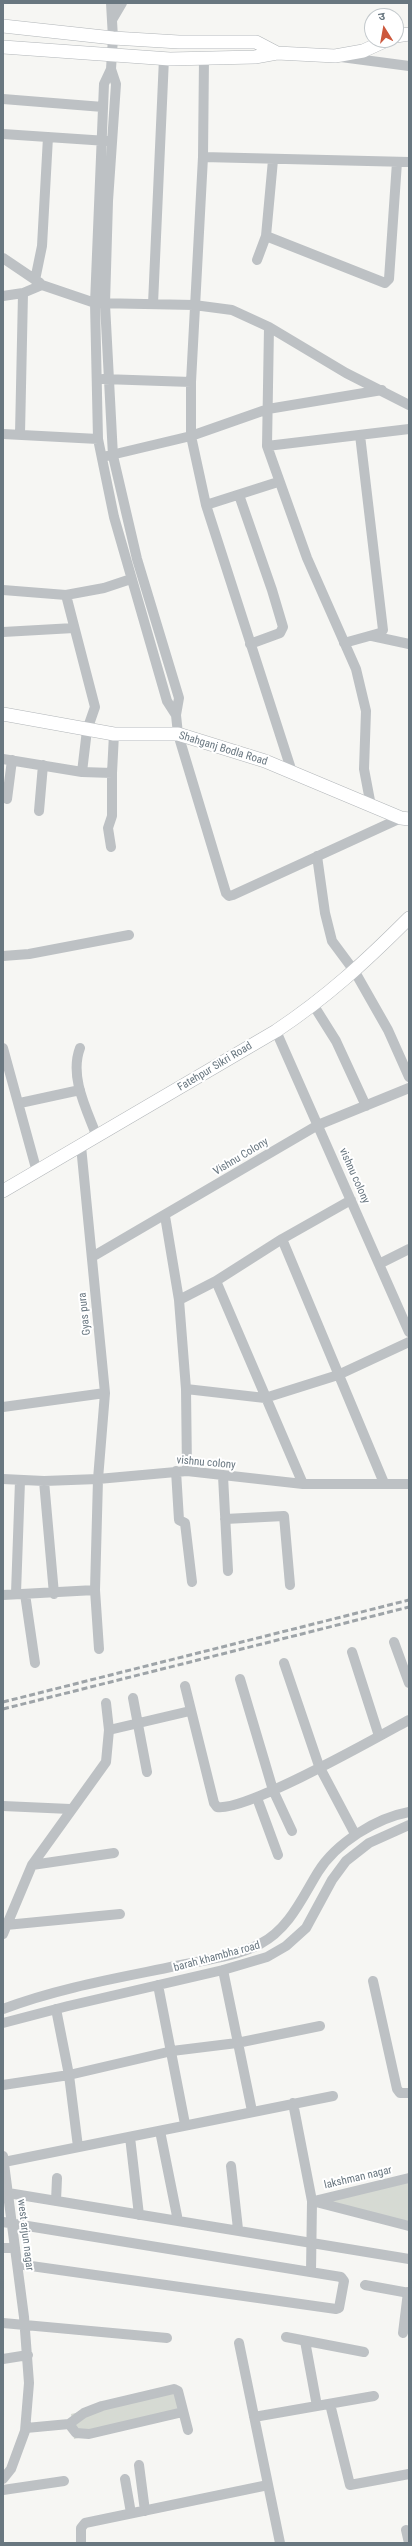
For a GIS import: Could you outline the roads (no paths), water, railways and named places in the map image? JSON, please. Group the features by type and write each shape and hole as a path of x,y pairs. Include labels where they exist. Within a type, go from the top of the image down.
{"main road":[{"path":"3,26 113,38 179,42 256,42 277,53"},
{"path":"3,47 164,58 255,57 277,53 335,56 363,51 370,48"},
{"name":"Shahganj Bodla Road","path":"3,714 114,734 178,734 265,761 405,819"},
{"name":"Fatehpur Sikri Road","path":"3,1191 276,1031 314,1006 355,972 409,918"}],"street":[{"path":"111,3 113,38 111,69 116,84 106,140 95,303 98,439 101,457 131,579 167,701 176,715"},
{"path":"112,20 122,3"},
{"path":"335,56 409,66"},
{"path":"153,304 164,58"},
{"path":"204,58 203,157 194,305 191,382 191,436 206,505 292,772"},
{"path":"111,69 104,84 103,107 106,140 105,304 113,456 137,559 178,698 176,715 178,734 227,895 233,896 317,856 405,819"},
{"path":"3,99 103,107"},
{"path":"3,134 106,140"},
{"path":"3,296 23,292 38,282 42,246 48,136"},
{"path":"203,157 273,160 409,162"},
{"path":"257,260 266,236 273,160"},
{"path":"266,236 385,283 389,281 397,162"},
{"path":"3,258 38,282 95,303 194,305 232,310 269,327 346,373 409,405"},
{"path":"20,434 23,292"},
{"path":"269,327 267,446 278,482 307,558 356,669 364,700 366,738 364,769 371,806"},
{"path":"96,379 191,382"},
{"path":"101,457 113,456 191,436 268,409 382,390"},
{"path":"267,446 409,429"},
{"path":"3,434 98,439"},
{"path":"344,643 371,636 383,630 360,435"},
{"path":"206,505 278,482"},
{"path":"239,495 272,590 283,627 280,633 250,644"},
{"path":"3,590 66,595 104,588 131,579"},
{"path":"66,595 95,707 87,730 82,772"},
{"path":"3,632 74,628"},
{"path":"371,636 409,644"},
{"path":"111,847 108,828 112,816 114,734"},
{"path":"7,799 8,759 82,772 112,773"},
{"path":"38,811 43,765"},
{"path":"317,856 332,940 355,972 388,1030 409,1077"},
{"path":"3,956 29,954 129,934"},
{"path":"314,1006 336,1041 366,1106"},
{"name":"vishnu colony","path":"276,1031 408,1327"},
{"path":"3,1048 20,1103 37,1172"},
{"path":"80,1048 76,1063 80,1090 97,1137"},
{"name":"Vishnu Colony","path":"92,1257 165,1216 318,1125 409,1088"},
{"path":"20,1103 80,1090"},
{"name":"Gyas pura","path":"81,1146 105,1393 98,1479 95,1590 99,1649"},
{"path":"179,1300 216,1281 282,1240 351,1200"},
{"path":"165,1216 179,1300 186,1389 188,1471"},
{"path":"282,1240 384,1483"},
{"path":"380,1264 409,1249"},
{"path":"216,1281 303,1484"},
{"path":"186,1389 265,1398 338,1375 409,1342"},
{"path":"3,1407 105,1393"},
{"path":"176,1471 179,1520 186,1523 192,1582"},
{"name":"vishnu colony","path":"3,1479 44,1481 98,1479 188,1471 303,1484 409,1484"},
{"path":"223,1476 228,1571"},
{"path":"20,1481 21,1593 35,1663"},
{"path":"44,1481 54,1594"},
{"path":"225,1519 284,1516 290,1585"},
{"path":"3,1595 21,1593 54,1594 95,1590"},
{"path":"394,1642 409,1683"},
{"path":"352,1652 379,1736"},
{"path":"284,1663 319,1766 356,1834"},
{"path":"240,1678 273,1790 292,1831"},
{"path":"185,1686 214,1803 217,1807 223,1808 258,1798 409,1720"},
{"path":"133,1698 147,1772"},
{"path":"4,1930 32,1865 70,1809 106,1762 109,1730 106,1703"},
{"path":"109,1730 138,1725 190,1711"},
{"path":"258,1798 278,1855"},
{"path":"3,1806 70,1809"},
{"name":"barah khambha road","path":"3,2009 22,2002 101,1982 236,1953 260,1944 279,1932 319,1870 336,1850 356,1834 409,1812"},
{"name":"barah khambha road","path":"3,2023 56,2009 224,1970 267,1957 286,1946 306,1928 332,1880 346,1861 369,1843 409,1825"},
{"path":"32,1865 114,1853"},
{"path":"4,1930 120,1914"},
{"path":"224,1970 237,2043 252,2111"},
{"path":"373,1981 395,2083 400,2093 409,2093"},
{"path":"158,1985 185,2124"},
{"path":"56,2009 68,2075 78,2147"},
{"path":"3,2085 68,2075 172,2051 237,2043 320,2026"},
{"path":"4,2159 78,2147 160,2131 185,2124 333,2096"},
{"path":"293,2103 312,2201 312,2272"},
{"path":"160,2131 178,2221"},
{"path":"130,2137 139,2215"},
{"name":"west arjun nagar","path":"4,2159 8,2193 8,2222 15,2248 28,2355 27,2424"},
{"path":"231,2166 238,2230"},
{"path":"56,2201 57,2178"},
{"name":"lakshman nagar","path":"312,2201 409,2178"},
{"path":"8,2193 409,2259"},
{"path":"312,2201 409,2226"},
{"path":"8,2222 343,2278 338,2309 17,2264"},
{"path":"3,2248 15,2248"},
{"path":"365,2285 408,2293 403,2333"},
{"path":"3,2323 24,2320 167,2338"},
{"path":"286,2337 364,2352"},
{"path":"304,2340 318,2406"},
{"path":"239,2343 280,2543"},
{"path":"3,2359 28,2355"},
{"path":"3,2479 11,2469 27,2424 70,2424 84,2413 102,2406 172,2389 178,2390 188,2430"},
{"path":"254,2417 374,2396"},
{"path":"330,2404 350,2484 409,2474"},
{"path":"70,2424 76,2433 89,2434 183,2412"},
{"path":"139,2465 145,2511"},
{"path":"125,2480 131,2514"},
{"path":"3,2490 64,2481"},
{"path":"81,2543 82,2525 268,2485"},
{"path":"406,2530 409,2543"}],"railway":[{"path":"3,1702 409,1600"},
{"path":"3,1709 409,1607"}]}
